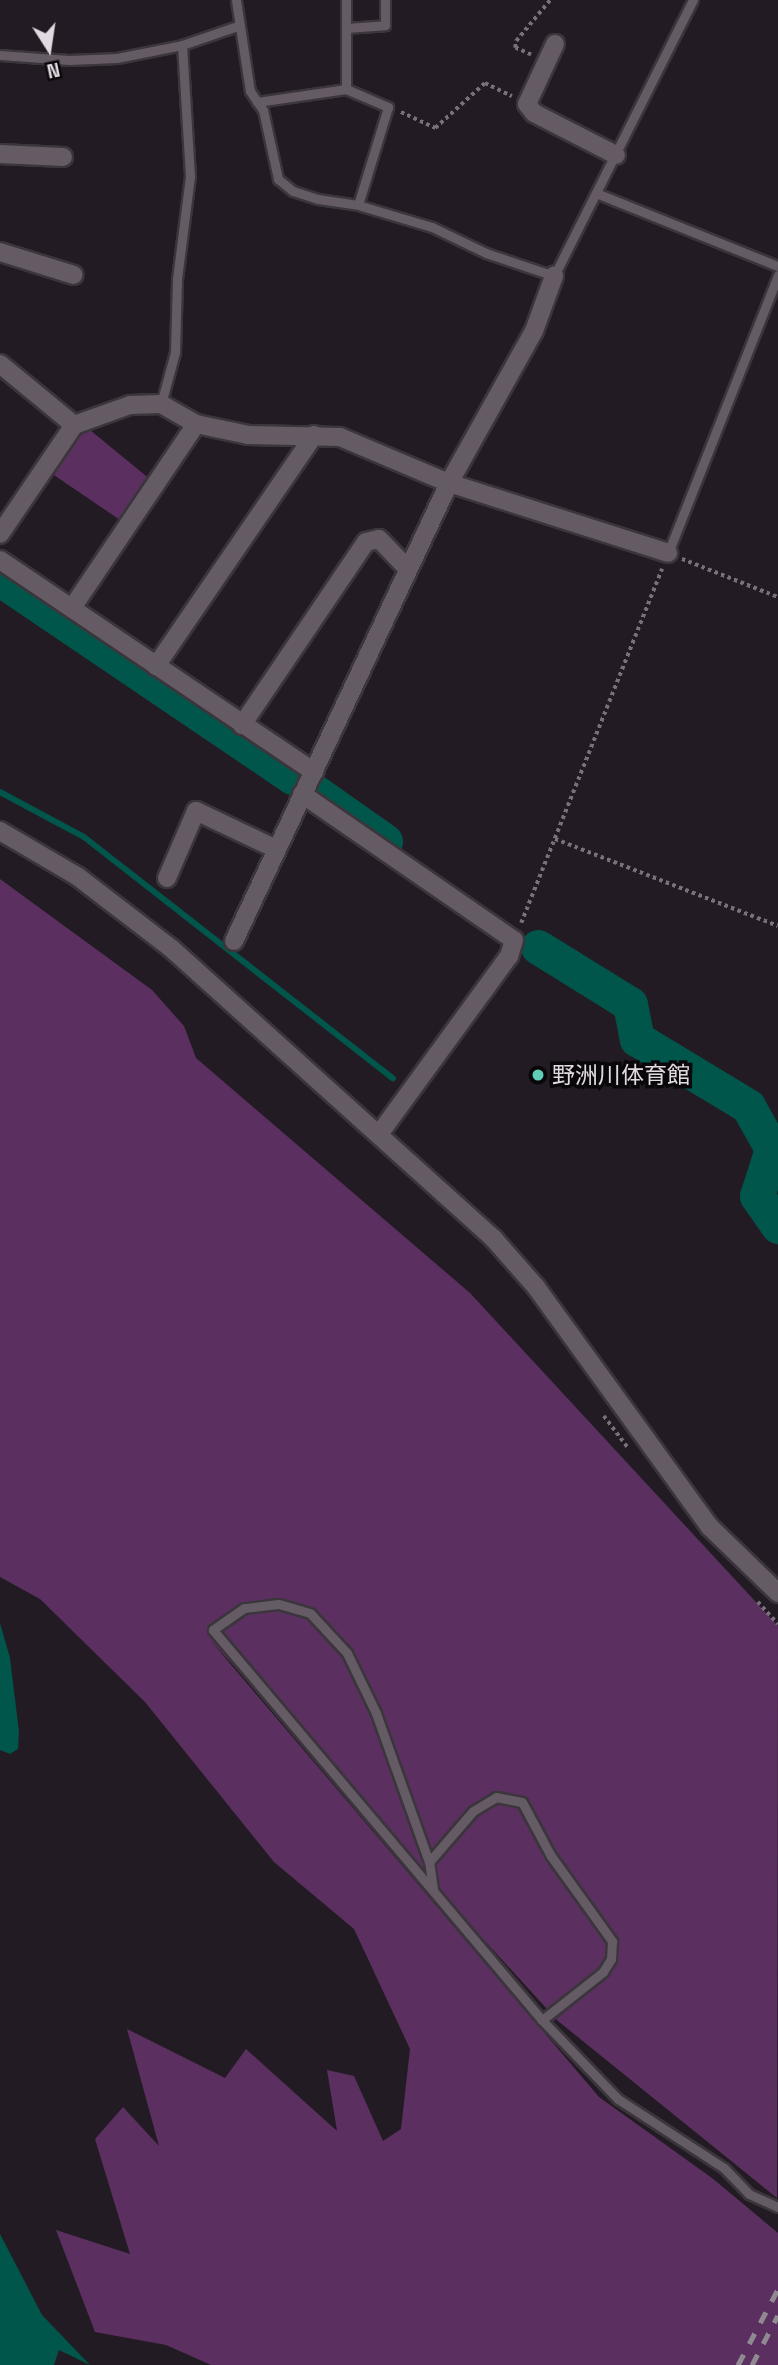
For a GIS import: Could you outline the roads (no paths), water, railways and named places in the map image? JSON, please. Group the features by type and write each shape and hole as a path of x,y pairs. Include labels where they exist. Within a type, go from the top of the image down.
{"street":[{"path":"555,44 527,104 534,113 617,155"},
{"path":"0,154 63,157"},
{"path":"0,252 74,275"},
{"path":"234,941 449,483 534,331 554,276"},
{"path":"2,370 74,425"},
{"path":"0,534 74,425 130,405 161,404 196,424 247,435 314,435 366,445 449,483 668,553"},
{"path":"72,608 196,424"},
{"path":"156,666 314,435"},
{"path":"242,725 366,542 379,539 408,569"},
{"path":"0,560 313,772"},
{"path":"302,794 514,940 509,956 380,1133"},
{"path":"167,878 196,811 276,849"},
{"path":"0,831 77,876 172,949 380,1133 530,1279 710,1527 778,1593"}],"lane":[{"path":"236,0 250,91 268,128 278,179 293,191 318,199 358,205 432,226 485,253 554,276 693,0"},
{"path":"346,0 346,89"},
{"path":"346,28 385,24 385,0"},
{"path":"0,55 105,58 181,45 240,25"},
{"path":"161,404 175,352 177,278 190,176 181,45"},
{"path":"257,102 346,89 388,107 358,205"},
{"path":"596,193 778,267"},
{"path":"668,553 778,275"},
{"path":"434,1891 429,1861 376,1713 338,1643 310,1613 278,1604 244,1608 213,1630 542,2020 618,2099 724,2168 748,2194 778,2207"},
{"path":"429,1861 472,1811 496,1797 522,1802 551,1856 611,1941 611,1959 603,1972 542,2020"}],"waterway":[{"path":"0,579 292,777"},
{"path":"314,791 385,841"},
{"path":"0,792 84,837 393,1078"},
{"path":"538,947 630,1004 637,1039 748,1106 772,1149 757,1196 778,1226"}],"railway":[{"path":"738,2365 778,2289"},
{"path":"752,2365 778,2315"}],"place":[{"name":"野洲川体育館","path":"538,1075"}]}
